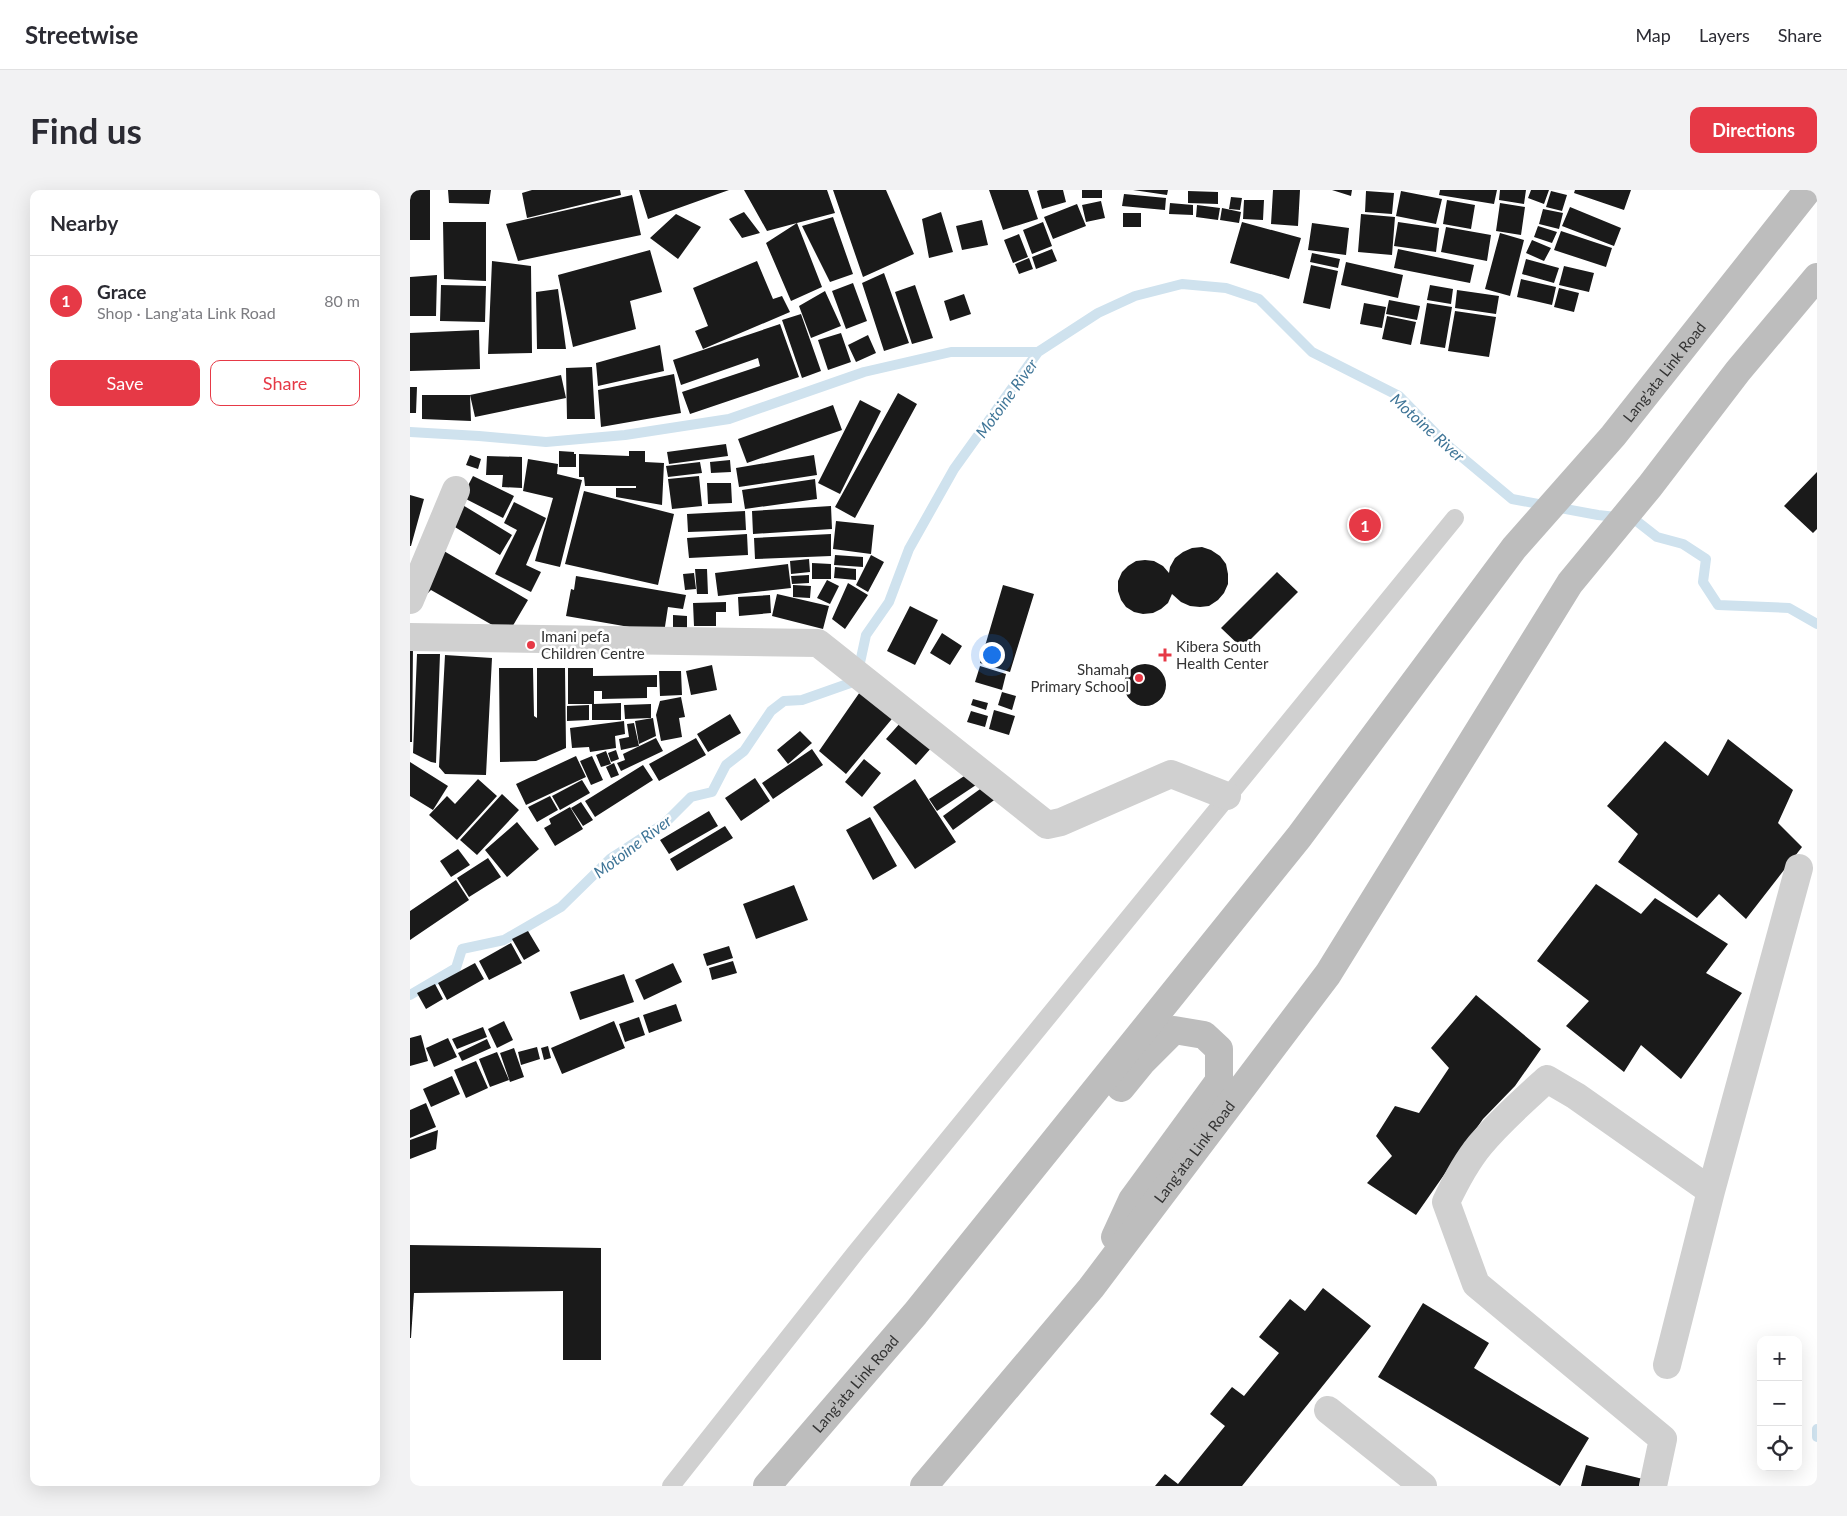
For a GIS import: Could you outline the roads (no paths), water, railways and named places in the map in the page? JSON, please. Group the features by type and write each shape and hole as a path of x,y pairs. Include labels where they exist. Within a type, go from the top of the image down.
{"main road":[{"name":"Lang'ata Link Road","path":"767,1486 915,1314 1299,837 1514,548 1613,436 1808,190"},
{"name":"Lang'ata Link Road","path":"924,1486 1091,1288 1328,974 1570,583 1650,486 1738,371 1817,277"},
{"path":"915,1314 997,1239 1143,1061 1174,1030 1204,1035 1219,1049 1219,1081 1132,1200 1091,1288"}],"street":[{"path":"410,600 456,490"},
{"path":"410,637 818,642 1047,825 1061,822 1171,774 1227,796"},
{"path":"1667,1366 1711,1191 1799,868"},
{"path":"1653,1486 1663,1439 1476,1284 1446,1202 1456,1181 1479,1146 1510,1112 1547,1079 1576,1096 1711,1191"},
{"path":"1328,1410 1423,1486"}],"lane":[{"path":"671,1486 862,1244 1454,518"}],"waterway":[{"name":"Motoine River","path":"410,995 456,968 462,949 504,940 561,907 610,859 665,823 691,797 712,792 726,765 744,751 771,711 784,701 802,700 856,681 866,635 889,602 909,549 954,469 1038,352 1098,313 1135,296 1182,284 1226,288 1259,299 1312,352 1399,396 1445,443 1512,499 1598,515 1634,519 1657,537 1683,544 1706,559 1703,582 1718,605 1789,608 1817,624"},
{"path":"410,432 546,442 625,435 729,419 864,372 951,352 1038,352"},
{"name":"Motoine River","path":"1817,1429 1817,1437"}],"place":[{"name":"Grace","path":"1365,525"},
{"name":"Imani pefa Children Centre","path":"531,645"},
{"name":"Kibera South Health Center","path":"1165,655"},
{"name":"Shamah Primary School","path":"1139,678"}]}
